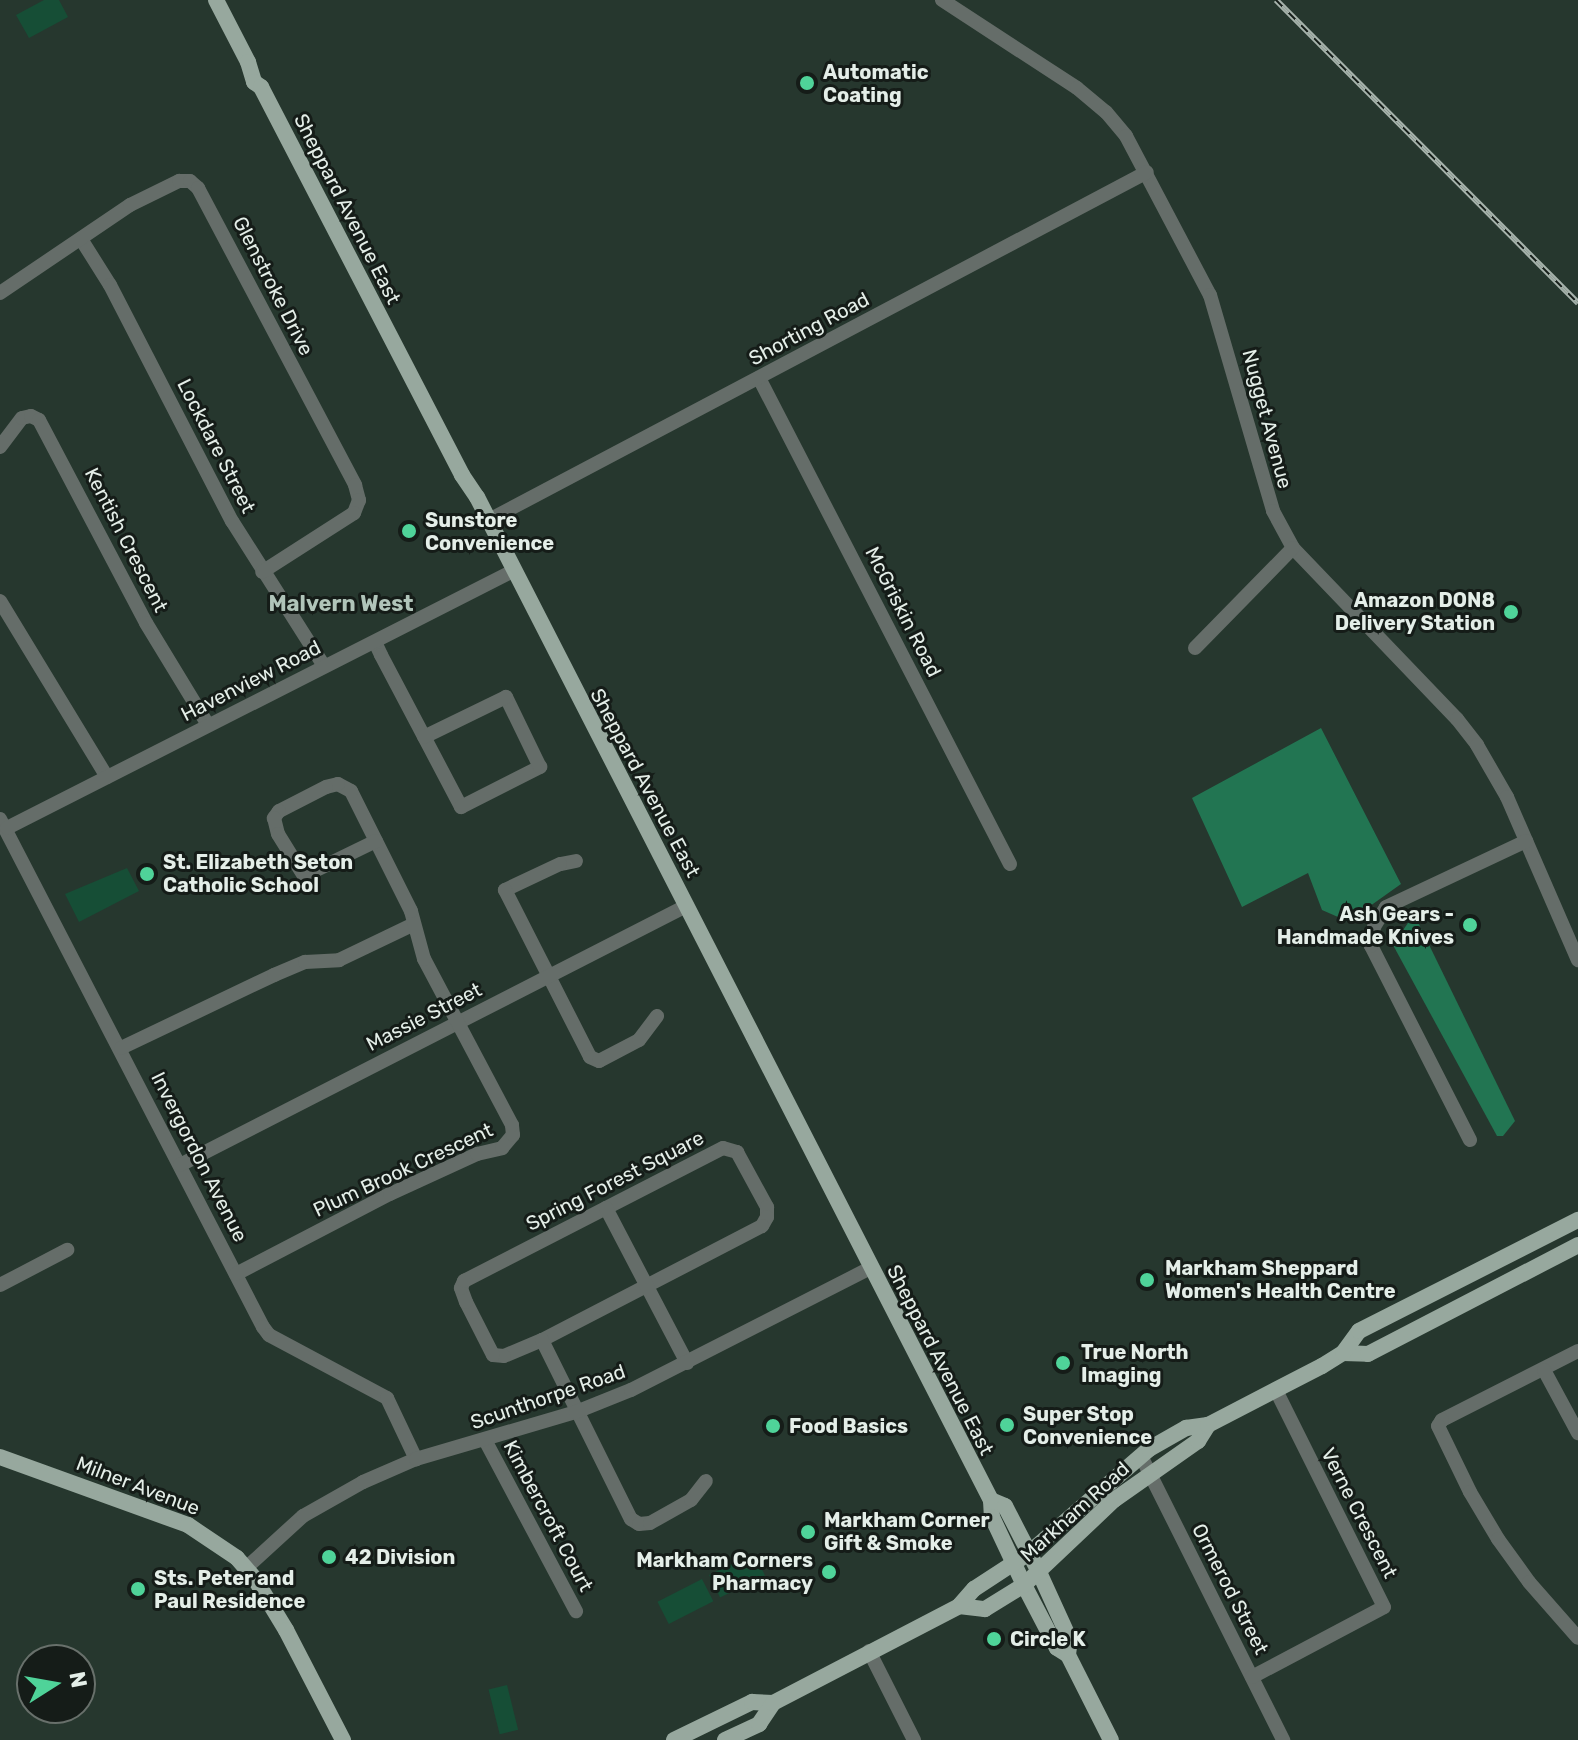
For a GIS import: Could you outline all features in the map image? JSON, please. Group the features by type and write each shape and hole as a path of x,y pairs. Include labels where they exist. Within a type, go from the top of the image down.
{"main road":[{"name":"Sheppard Avenue East","path":"216,0 248,62 258,67 263,76 261,87 489,520 991,1500 992,1517 1024,1585 1057,1648 1068,1655 1111,1740"},
{"name":"Markham Road","path":"725,1740 759,1724 773,1703 959,1606 974,1589 1029,1553 1141,1456 1186,1428 1208,1425 1276,1390 1343,1353 1359,1331 1578,1220"},
{"name":"Markham Road","path":"1343,1353 1368,1354 1578,1245"},
{"name":"Markham Road","path":"959,1606 985,1609 1024,1585 1114,1500 1198,1441 1208,1425"},
{"name":"Milner Avenue","path":"0,1457 188,1525 211,1537 246,1568 286,1630 343,1740"},
{"name":"Sheppard Avenue East","path":"991,1500 1005,1506 1039,1572 1070,1640 1068,1655"},
{"name":"Markham Road","path":"674,1740 692,1736 752,1702 773,1703"}],"street":[{"name":"Nugget Avenue","path":"942,0 1106,112 1126,136 1210,295 1261,479 1273,511 1293,548 1457,719 1491,767 1578,960"},
{"name":"Shorting Road","path":"489,520 1147,172"},
{"name":"Glenstroke Drive","path":"0,293 130,205 184,181 198,188 226,235 355,485 359,500 358,509 347,519 262,572"},
{"name":"Lockdare Street","path":"81,239 110,285 232,521 324,666"},
{"name":"McGriskin Road","path":"759,378 1010,864"},
{"name":"Kentish Crescent","path":"0,447 22,418 31,416 39,420 146,623 208,725"},
{"path":"1195,648 1293,548"},
{"name":"Havenview Road","path":"4,824 107,777 513,571"},
{"path":"0,601 107,777"},
{"path":"375,642 424,737 461,807 540,767 506,697 424,737"},
{"path":"376,841 304,876 278,834 274,818 279,811 326,787 345,786 376,841 414,924 424,959 456,1023"},
{"name":"Invergordon Avenue","path":"4,824 269,1335 387,1398 416,1459"},
{"path":"1470,1140 1371,946 1374,927 1386,907 1526,841"},
{"path":"576,861 560,864 505,890 594,1062 639,1040 657,1016"},
{"name":"Massie Street","path":"180,1165 686,906"},
{"path":"121,1048 274,975 305,962 339,960 414,924"},
{"name":"Plum Brook Crescent","path":"236,1274 390,1194 508,1143 513,1135 512,1125 456,1023"},
{"name":"Spring Forest Square","path":"723,1148 731,1148 737,1152 767,1207 767,1217 762,1226 542,1340 504,1356 493,1355 466,1302 461,1288 464,1281 606,1208 723,1148"},
{"path":"606,1208 687,1363"},
{"path":"0,1285 67,1250"},
{"name":"Scunthorpe Road","path":"246,1568 318,1505 416,1459 576,1412 687,1363 870,1268"},
{"path":"542,1340 631,1519 639,1524 650,1523 691,1500 706,1481"},
{"path":"1578,1351 1442,1420 1438,1426 1470,1492 1498,1539 1529,1582 1578,1638"},
{"path":"1544,1370 1578,1433"},
{"name":"Verne Crescent","path":"1252,1677 1384,1607 1276,1390"},
{"name":"Kimbercroft Court","path":"485,1440 576,1611"},
{"name":"Ormerod Street","path":"1141,1456 1283,1740"},
{"path":"869,1651 914,1740"}],"green space":[{"path":"44,0 59,0 68,17 29,38 16,15"},
{"path":"1321,728 1401,884 1363,911 1338,917 1322,910 1308,873 1242,907 1192,798"},
{"path":"127,868 139,891 79,922 65,894"},
{"path":"1414,914 1515,1121 1503,1136 1497,1136 1393,945"},
{"path":"754,1553 765,1575 720,1597 709,1575"},
{"path":"702,1579 713,1601 669,1624 657,1602"},
{"path":"507,1685 518,1730 500,1734 489,1690"}],"railway":[{"path":"1276,0 1578,303"}],"place":[{"name":"Automatic Coating","path":"807,83"},
{"name":"Sunstore Convenience","path":"409,531"},
{"name":"Amazon DON8 Delivery Station","path":"1511,612"},
{"name":"St. Elizabeth Seton Catholic School","path":"147,874"},
{"name":"Ash Gears - Handmade Knives","path":"1470,925"},
{"name":"Markham Sheppard Women's Health Centre","path":"1147,1280"},
{"name":"True North Imaging","path":"1063,1363"},
{"name":"Super Stop Convenience","path":"1007,1425"},
{"name":"Food Basics","path":"773,1426"},
{"name":"Markham Corner Gift & Smoke","path":"808,1532"},
{"name":"42 Division","path":"329,1557"},
{"name":"Markham Corners Pharmacy","path":"829,1572"},
{"name":"Sts. Peter and Paul Residence","path":"138,1589"},
{"name":"Circle K","path":"994,1639"}],"district":[{"name":"Malvern West","path":"341,604"}]}
